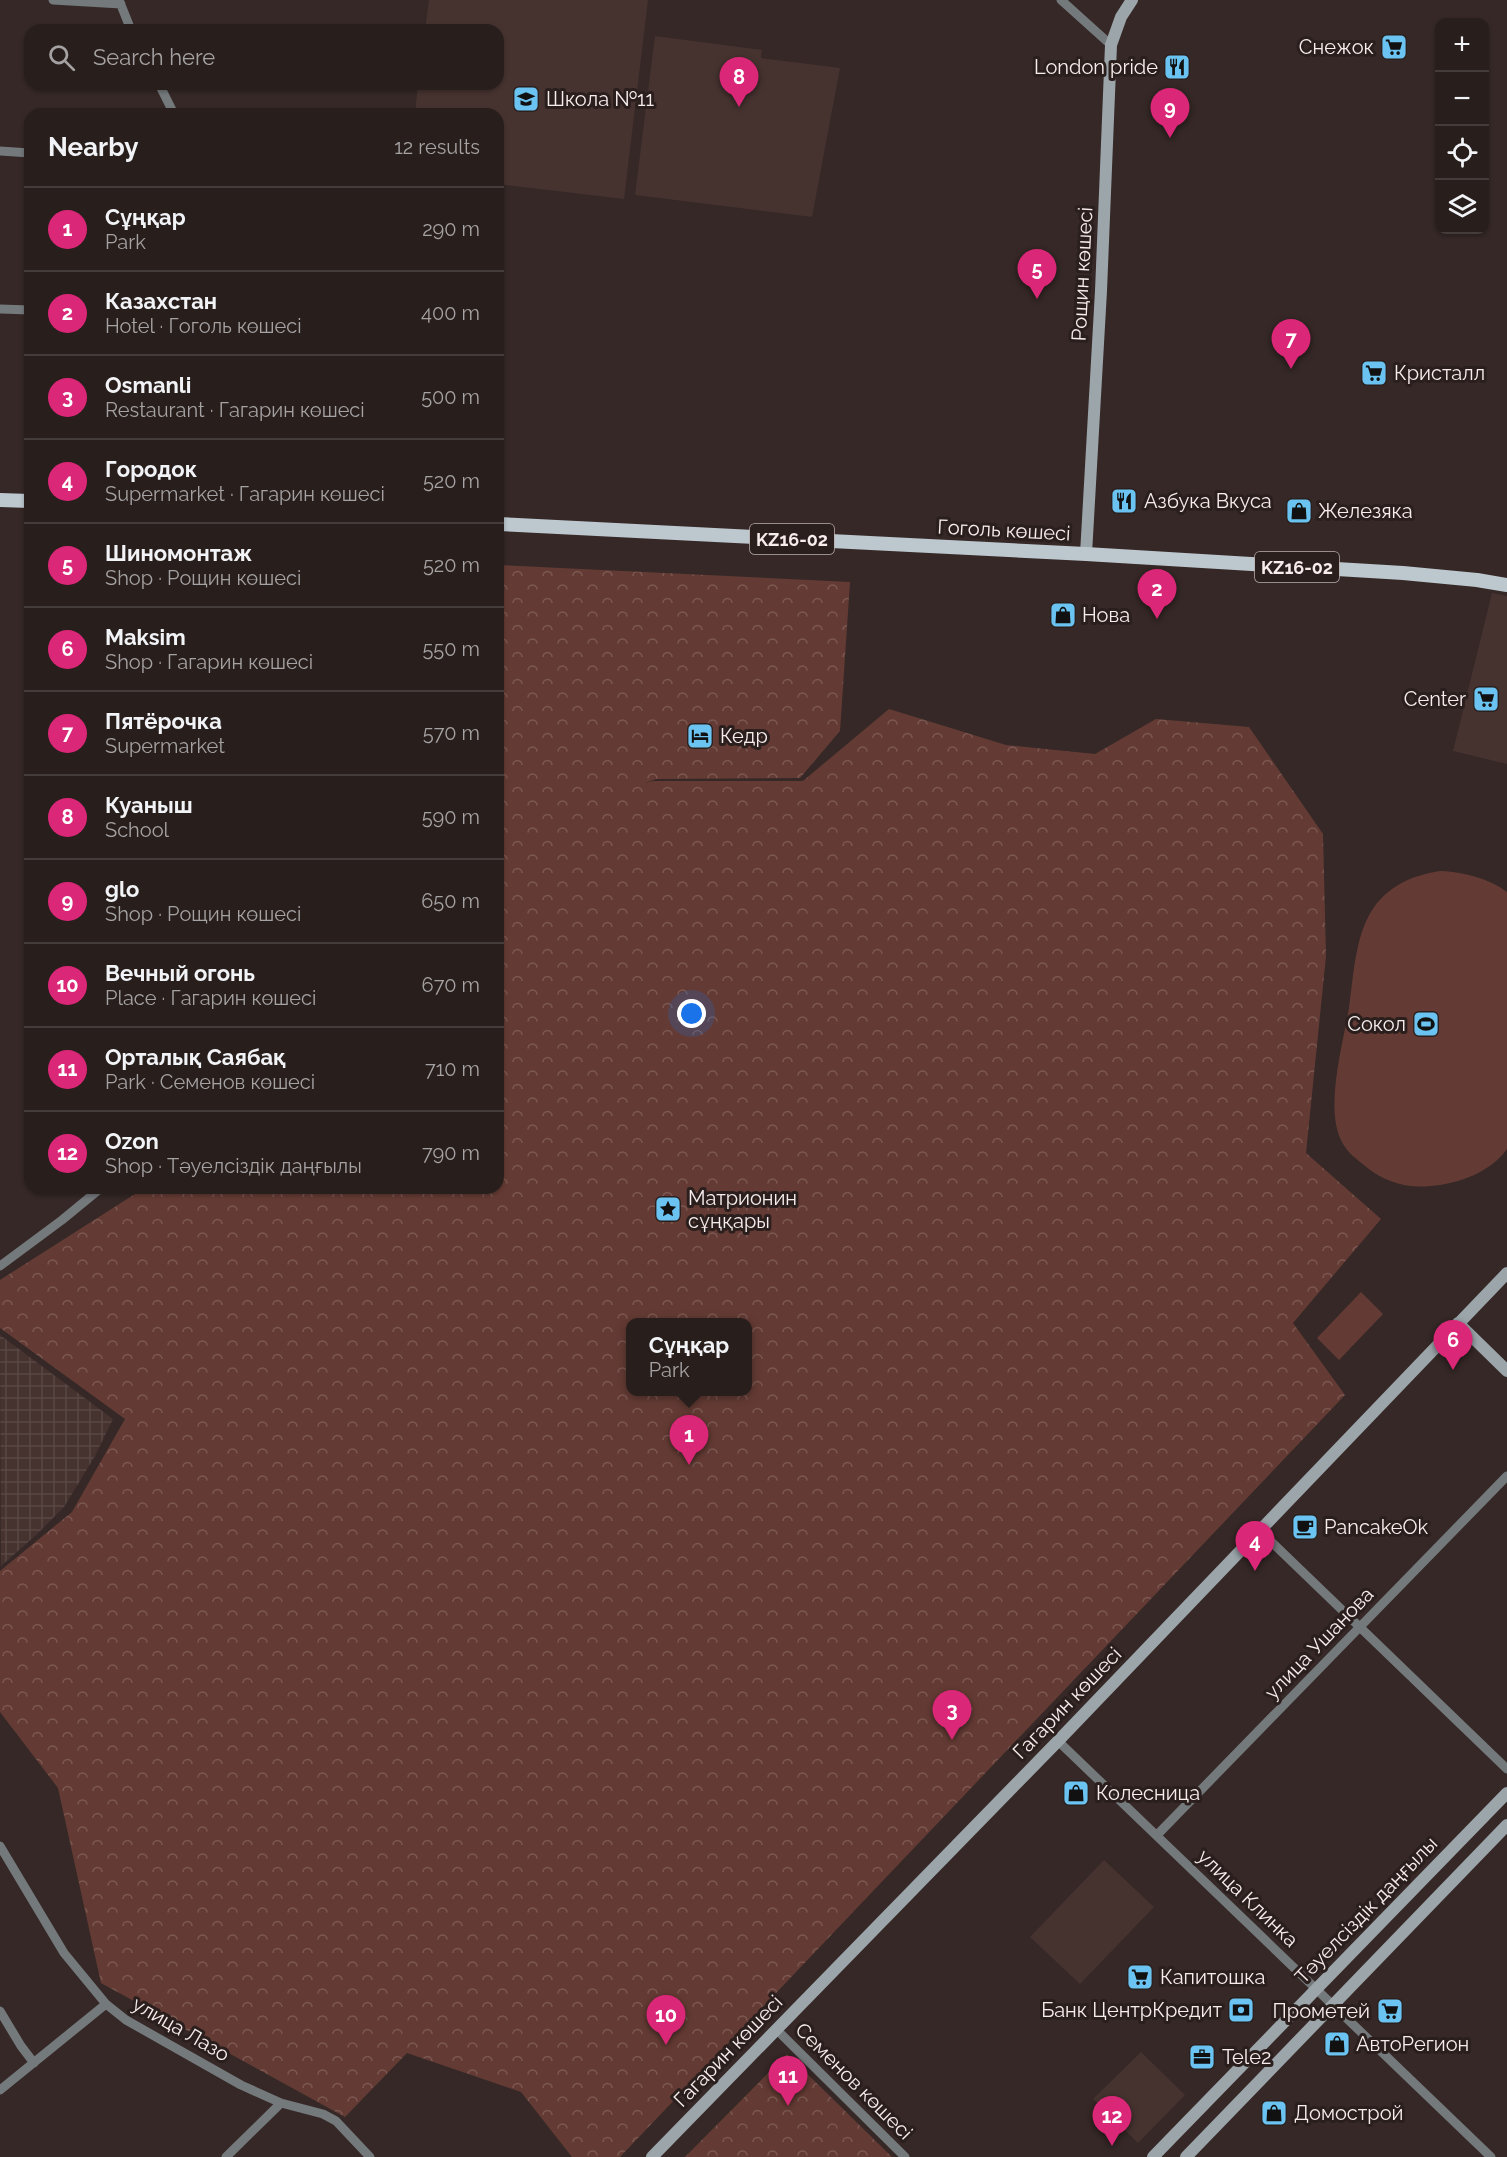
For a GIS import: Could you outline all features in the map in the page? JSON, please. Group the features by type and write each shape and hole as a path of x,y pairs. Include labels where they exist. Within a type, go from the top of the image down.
{"main road":[{"path":"0,500 24,501"},
{"name":"Гоголь көшесі","path":"504,524 1086,554 1403,573 1507,585"}],"street":[{"path":"53,0 120,2 129,24"},
{"path":"1061,0 1111,45"},
{"name":"Рощин көшесі","path":"1086,554 1101,291 1111,45 1121,16 1132,0"},
{"path":"162,90 171,108"},
{"path":"0,151 24,153"},
{"path":"0,309 24,310"},
{"path":"0,1266 94,1194"},
{"name":"Гагарин көшесі","path":"657,2155 1507,1273"},
{"path":"1458,1323 1507,1371"},
{"name":"улица Ушанова","path":"1157,1835 1507,1476"},
{"path":"1259,1530 1507,1769"},
{"name":"улица Клинка","path":"1058,1741 1491,2157"},
{"name":"Тәуелсіздік даңғылы","path":"1153,2157 1507,1793"},
{"name":"Тәуелсіздік даңғылы","path":"1186,2157 1507,1825"},
{"name":"улица Лазо","path":"0,1846 64,1953 106,2004 126,2020 241,2085 281,2103 322,2114 336,2121 370,2157"},
{"path":"0,2090 106,2004"},
{"path":"0,2011 34,2063"},
{"name":"Семенов көшесі","path":"777,2030 905,2157"},
{"path":"226,2157 281,2103"}],"shaded area":[{"name":"Школа №11","path":"429,0 648,0 624,199 504,185 504,108 416,108 417,90 504,90 504,24 426,24"},
{"path":"655,36 762,50 761,58 840,68 812,217 635,195"},
{"name":"Center","path":"1492,593 1507,596 1507,764 1453,751"},
{"path":"0,1335 113,1419 95,1456 64,1507 1,1566"},
{"path":"1104,1860 1154,1907 1080,1984 1030,1937"},
{"path":"1141,2052 1185,2095 1138,2143 1093,2099"}],"green space":[{"path":"504,565 850,582 840,731 800,778 656,779 645,783 653,781 803,781 889,709 1006,745 1095,754 1156,719 1249,727 1323,834 1326,956 1306,1153 1381,1219 1293,1323 1345,1395 620,2157 572,2157 521,2092 407,2053 345,2117 101,1983 58,1788 0,1712 0,1571 72,1512 125,1419 0,1328 0,1280 135,1194 504,1194"},
{"name":"Сокол","path":"1440,871 1475,877 1507,892 1507,1149 1492,1164 1473,1175 1452,1183 1422,1187 1395,1183 1371,1171 1349,1152 1337,1128 1336,1076 1357,953 1364,926 1370,914 1377,903 1398,885 1422,875"},
{"path":"1361,1292 1383,1314 1339,1360 1317,1338"},
{"path":"787,2054 892,2157 685,2157"}],"place":[{"name":"Снежок","path":"1394,47"},
{"name":"London pride","path":"1177,67"},
{"name":"Школа №11","path":"526,99"},
{"name":"Куаныш","path":"739,107"},
{"name":"glo","path":"1170,138"},
{"name":"Шиномонтаж","path":"1037,299"},
{"name":"Пятёрочка","path":"1291,369"},
{"name":"Кристалл","path":"1374,373"},
{"name":"Азбука Вкуса","path":"1124,501"},
{"name":"Железяка","path":"1299,511"},
{"name":"Нова","path":"1063,615"},
{"name":"Казахстан","path":"1157,619"},
{"name":"Center","path":"1486,699"},
{"name":"Кедр","path":"700,736"},
{"name":"Сокол","path":"1426,1024"},
{"name":"Матрионин сұңқары","path":"668,1209"},
{"name":"Maksim","path":"1453,1370"},
{"name":"Сұңқар","path":"689,1465"},
{"name":"PancakeOk","path":"1305,1527"},
{"name":"Городок","path":"1255,1571"},
{"name":"Osmanli","path":"952,1740"},
{"name":"Колесница","path":"1076,1793"},
{"name":"Капитошка","path":"1140,1977"},
{"name":"Банк ЦентрКредит","path":"1241,2010"},
{"name":"Прометей","path":"1390,2011"},
{"name":"АвтоРегион","path":"1337,2044"},
{"name":"Вечный огонь","path":"666,2045"},
{"name":"Tele2","path":"1202,2057"},
{"name":"Орталық Саябақ","path":"788,2106"},
{"name":"Домострой","path":"1274,2113"},
{"name":"Ozon","path":"1112,2146"}]}
